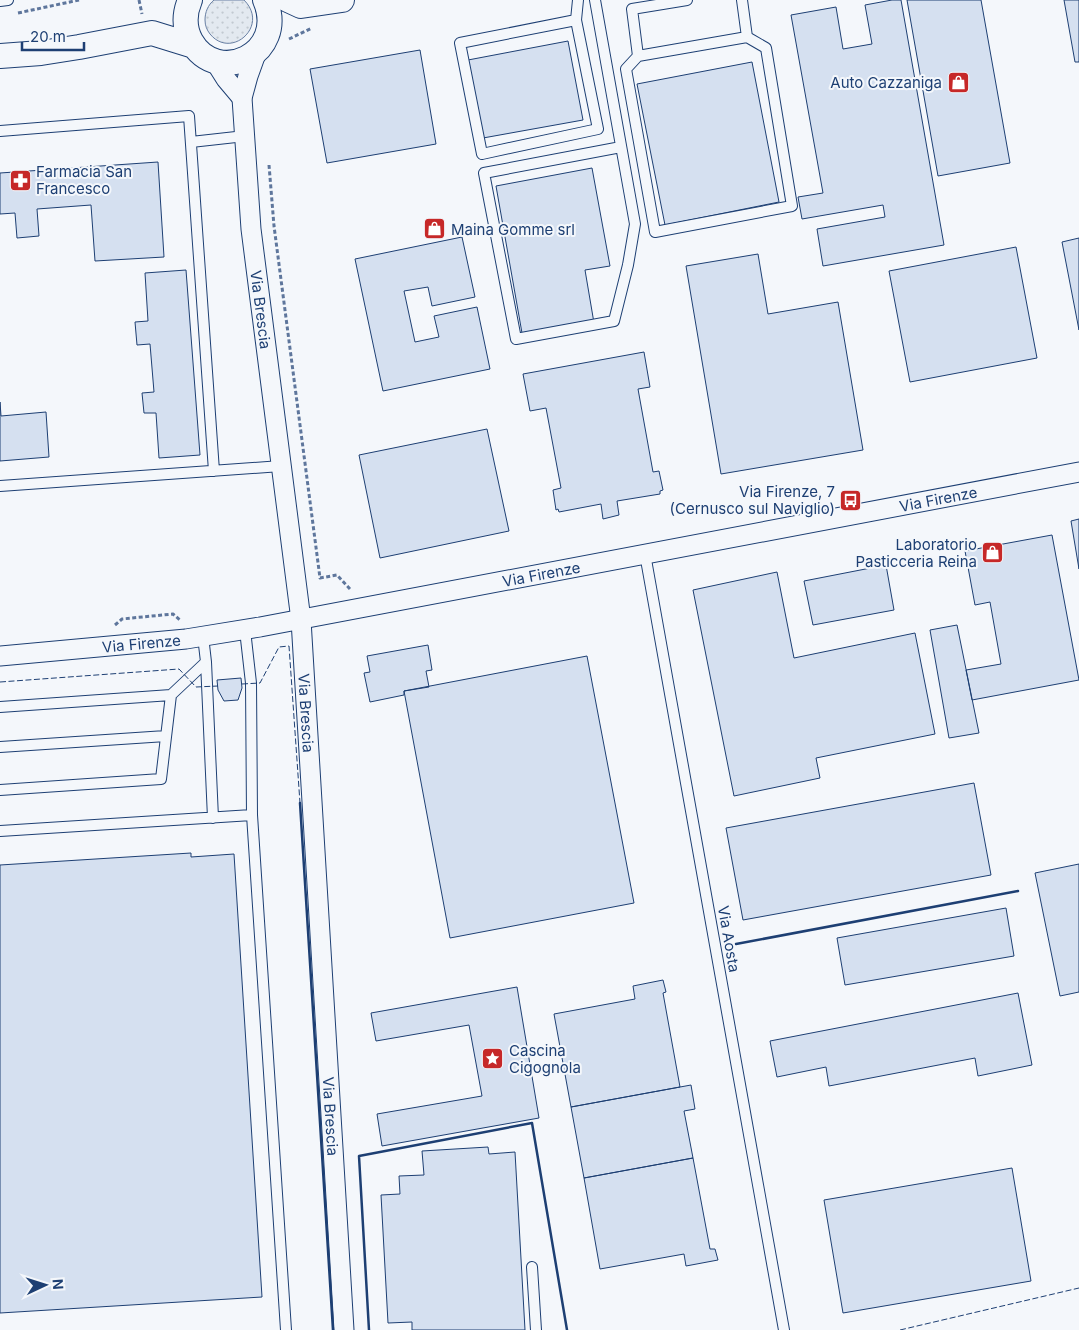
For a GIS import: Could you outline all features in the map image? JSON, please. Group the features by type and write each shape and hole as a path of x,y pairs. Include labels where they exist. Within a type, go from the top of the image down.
{"street":[{"path":"265,0 270,16 270,42"},
{"path":"189,3 185,17 186,26 188,36 194,46 201,53 214,60 231,62 249,57 270,42 280,26 300,4 342,0"},
{"path":"0,56 51,52 152,34 174,18 189,3"},
{"path":"152,34 194,46"},
{"name":"Via Brescia","path":"270,42 248,76 242,98 251,229 301,620 344,1330"},
{"path":"214,60 226,79 242,98"},
{"name":"Via Firenze","path":"0,656 186,639 245,630 1079,472"}],"lane":[{"path":"0,1 8,0"},
{"path":"576,20 460,43 482,154 598,129 576,20 578,0"},
{"path":"595,0 635,224 628,265 614,321 516,339 484,173 621,147"},
{"path":"638,56 632,9 668,1 687,0"},
{"path":"742,0 747,37"},
{"path":"747,37 766,48 792,206 655,232 626,69 638,56 747,37"},
{"path":"0,131 190,116 214,472"},
{"path":"191,142 245,136"},
{"path":"0,486 281,466"},
{"name":"Via Aosta","path":"645,554 784,1330"},
{"path":"245,630 251,684 252,816 286,1330"},
{"path":"203,636 206,662 213,818"},
{"path":"0,707 171,695 206,662"},
{"path":"0,790 161,779 171,695"},
{"path":"0,747 166,736"},
{"path":"0,831 252,816"},
{"path":"532,1267 536,1330"}],"path":[{"path":"9,15 79,0"},
{"path":"270,42 312,29 300,4"},
{"path":"268,161 278,256 320,578 337,575 350,589"}],"shaded area":[{"path":"214,0 244,0 251,10 253,20 250,29 237,42 219,41 207,29 205,22 206,11"}],"building":[{"path":"901,0 944,245 823,266 817,229 885,217 883,205 802,219 798,197 823,193 791,15 836,7 843,49 872,44 865,5"},
{"name":"Auto Cazzaniga","path":"907,0 981,0 1010,163 938,176"},
{"path":"1064,0 1079,0 1079,62 1075,62"},
{"path":"568,41 583,120 483,138 468,60"},
{"path":"420,50 436,144 327,163 310,69"},
{"path":"752,62 779,202 665,225 637,84"},
{"path":"158,162 164,257 95,261 91,205 37,209 39,236 17,238 15,213 0,214 0,173"},
{"path":"592,168 610,266 585,270 594,323 522,333 496,186"},
{"path":"462,237 475,297 432,306 428,287 404,291 415,342 439,337 434,316 477,307 490,369 383,391 355,259"},
{"path":"1079,238 1079,330 1062,242"},
{"path":"1016,247 1037,358 910,382 889,271"},
{"path":"758,254 768,314 838,302 863,450 721,474 686,266"},
{"path":"186,270 200,455 159,458 156,413 144,413 142,393 154,392 150,344 137,345 135,322 148,321 145,273"},
{"path":"644,352 650,387 638,389 653,472 659,471 663,490 660,491 660,494 617,501 619,515 603,519 601,504 559,512 558,509 556,510 553,490 561,488 546,408 530,411 523,374"},
{"path":"0,402 1,416 46,412 49,457 0,461"},
{"path":"487,429 509,531 380,558 359,455"},
{"path":"1079,519 1079,569 1071,521"},
{"path":"1052,535 1079,680 972,700 966,670 1001,664 990,602 975,605 965,551"},
{"path":"886,565 894,610 813,625 804,581"},
{"path":"777,572 794,658 915,633 935,734 816,758 820,778 734,796 693,590"},
{"path":"957,625 979,733 949,738 930,630"},
{"path":"428,645 432,670 426,671 429,687 404,691 404,695 370,702 364,673 370,672 367,656"},
{"path":"587,656 634,903 450,938 404,691"},
{"path":"241,678 242,688 238,700 224,701 218,690 217,680"},
{"path":"974,783 991,875 743,920 726,828"},
{"path":"191,853 191,857 234,854 262,1297 0,1313 0,865"},
{"path":"1079,864 1079,992 1060,996 1035,873"},
{"path":"1006,908 1014,956 845,985 837,938"},
{"path":"663,980 666,992 663,993 680,1087 571,1107 554,1014 635,999 633,986"},
{"path":"517,987 539,1118 382,1146 377,1114 482,1096 469,1025 376,1041 371,1013"},
{"path":"1018,993 1032,1065 978,1076 975,1058 829,1086 826,1067 777,1077 770,1041"},
{"path":"691,1085 695,1109 684,1111 693,1158 584,1178 571,1107"},
{"path":"488,1147 489,1154 515,1152 525,1330 412,1330 412,1322 388,1323 381,1195 400,1194 399,1176 424,1175 422,1151"},
{"path":"693,1158 710,1249 715,1249 718,1260 686,1266 684,1254 600,1269 584,1178"},
{"path":"1012,1168 1031,1281 843,1313 824,1200"}],"fence":[{"path":"242,684 260,683 279,647 289,646 300,803"},
{"path":"0,682 179,669 196,687 218,686"},
{"path":"900,1330 1079,1288"}],"wall":[{"path":"300,803 333,1330"},
{"path":"736,944 1018,891"},
{"path":"369,1330 359,1156 532,1123 567,1330"}],"place":[{"name":"Auto Cazzaniga","path":"958,82"},
{"name":"Farmacia San Francesco","path":"20,180"},
{"name":"Maina Gomme srl","path":"435,229"},
{"name":"Via Firenze, 7 (Cernusco sul Naviglio)","path":"851,500"},
{"name":"Laboratorio Pasticceria Reina","path":"993,553"},
{"name":"Cascina Cigognola","path":"493,1059"}]}
